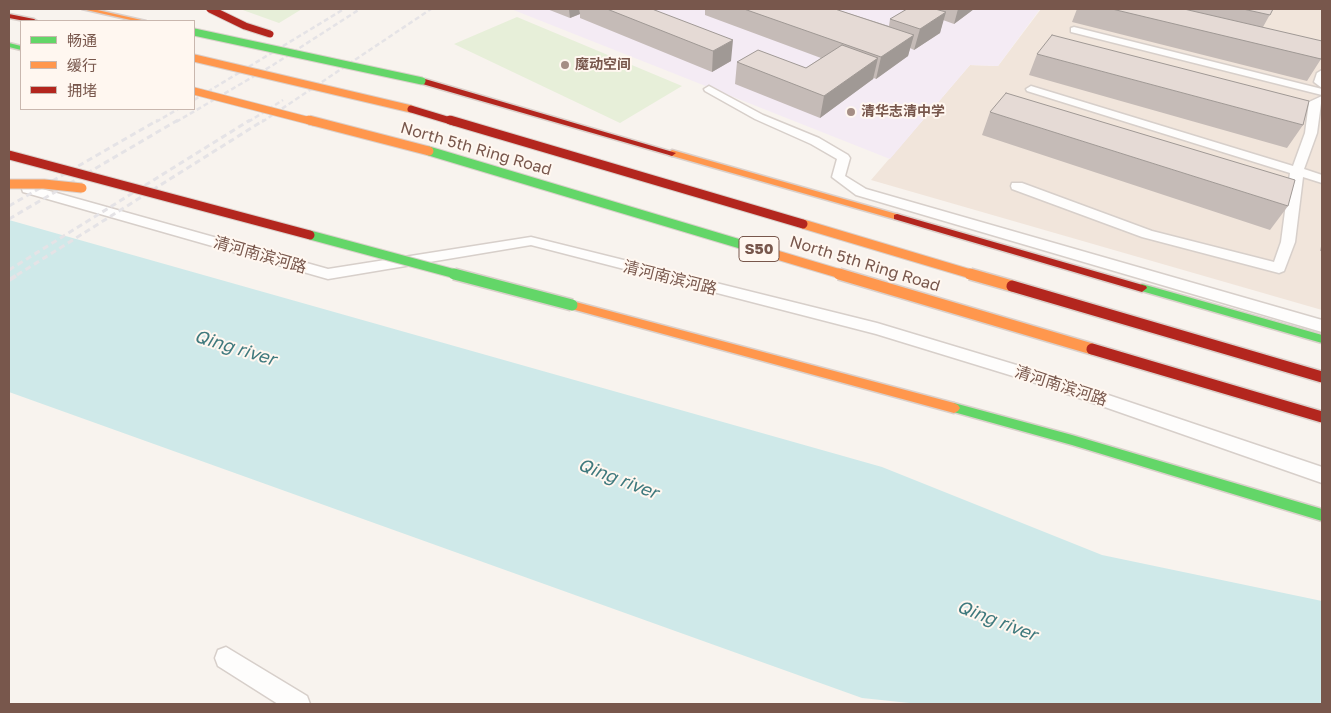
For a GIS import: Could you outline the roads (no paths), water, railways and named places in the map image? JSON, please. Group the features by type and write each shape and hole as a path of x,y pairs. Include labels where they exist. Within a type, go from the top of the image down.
{"highway":[{"path":"85,9 138,20"},
{"path":"210,9 244,26 422,81 1322,339"},
{"path":"9,16 29,20"},
{"path":"195,32 422,81"},
{"name":"North 5th Ring Road","path":"195,58 383,101 1322,377"},
{"name":"North 5th Ring Road","path":"195,91 422,149 1322,417"},
{"path":"9,155 180,199 1072,440 1322,515"},
{"path":"9,184 44,184 180,199"}],"lane":[{"path":"1074,30 1322,92"},
{"path":"1322,73 1319,82 1322,85"},
{"path":"709,89 760,117 815,141 844,158 838,177 861,192 924,212 1322,326"},
{"path":"1031,89 1322,179"},
{"path":"1017,186 1147,234 1279,268 1288,242 1297,171 1311,133 1315,102 1322,99"},
{"name":"清河南滨河路","path":"9,184 328,274 531,241 877,329 1043,379 1322,475"},
{"path":"226,658 299,704"}],"water":[{"name":"Qing river","path":"9,220 882,467 1102,555 1322,601 1322,704 919,704 862,698 9,392"}],"railway":[{"path":"195,99 344,9"},
{"path":"176,122 273,65 360,9"},
{"path":"262,122 431,9"},
{"path":"248,122 283,100"},
{"path":"156,122 176,110"},
{"path":"9,206 158,120"},
{"path":"9,219 178,120"},
{"path":"9,270 250,120"},
{"path":"17,275 264,120"},
{"path":"9,280 19,274"}],"place":[{"name":"魔动空间","path":"565,65"},
{"name":"清华志清中学","path":"851,112"}]}
